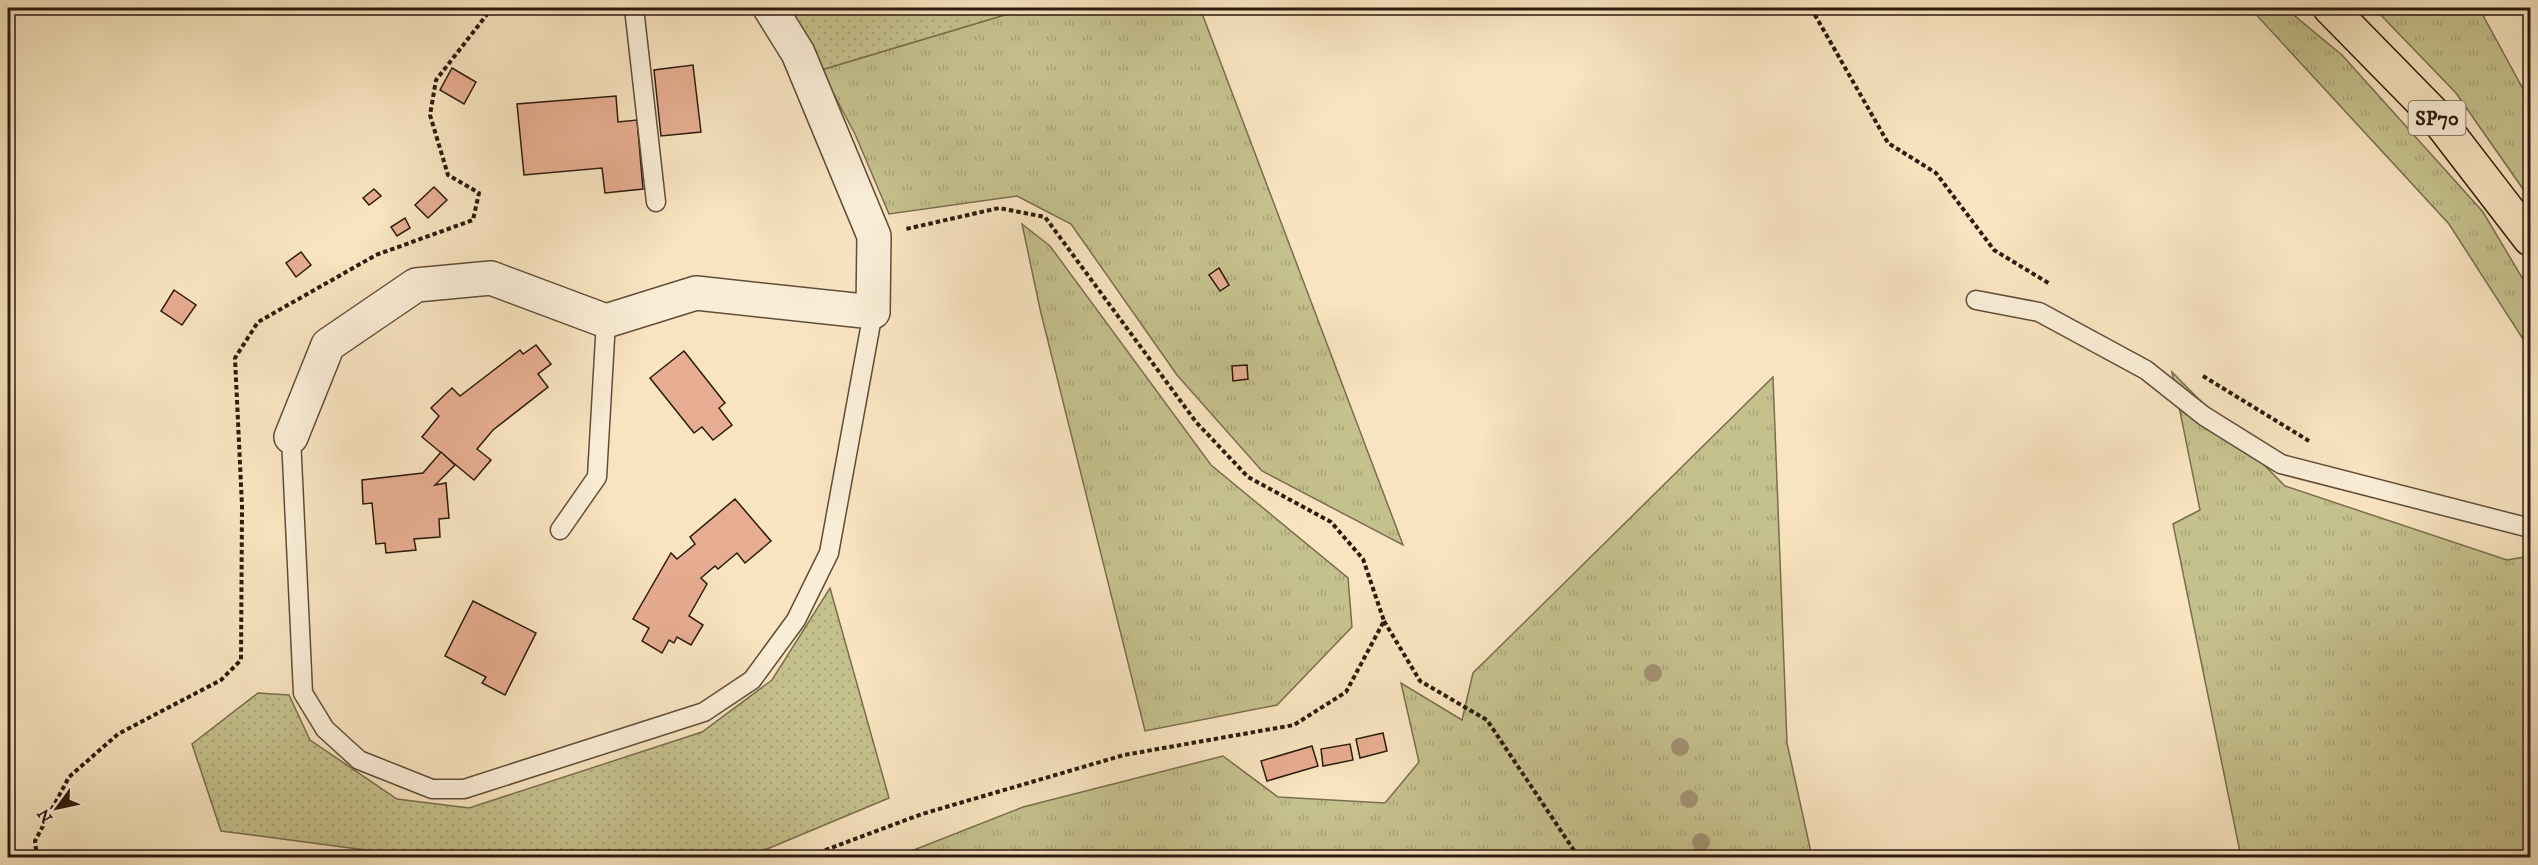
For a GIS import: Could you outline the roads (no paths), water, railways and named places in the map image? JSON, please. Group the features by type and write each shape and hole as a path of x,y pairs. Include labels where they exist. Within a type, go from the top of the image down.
{"main road":[{"name":"SP70","path":"2330,8 2433,113 2530,239"}],"street":[{"path":"291,437 328,345 416,285 491,278 606,321 696,292 873,312 874,236 798,53 770,8"}],"lane":[{"path":"634,8 656,202"},
{"path":"1976,300 2039,312 2146,370 2205,416 2281,464 2530,528"},
{"path":"291,437 303,693 325,729 359,760 432,789 464,789 704,712 752,680 796,620 829,553 873,312"},
{"path":"560,530 597,477 606,321"}]}
